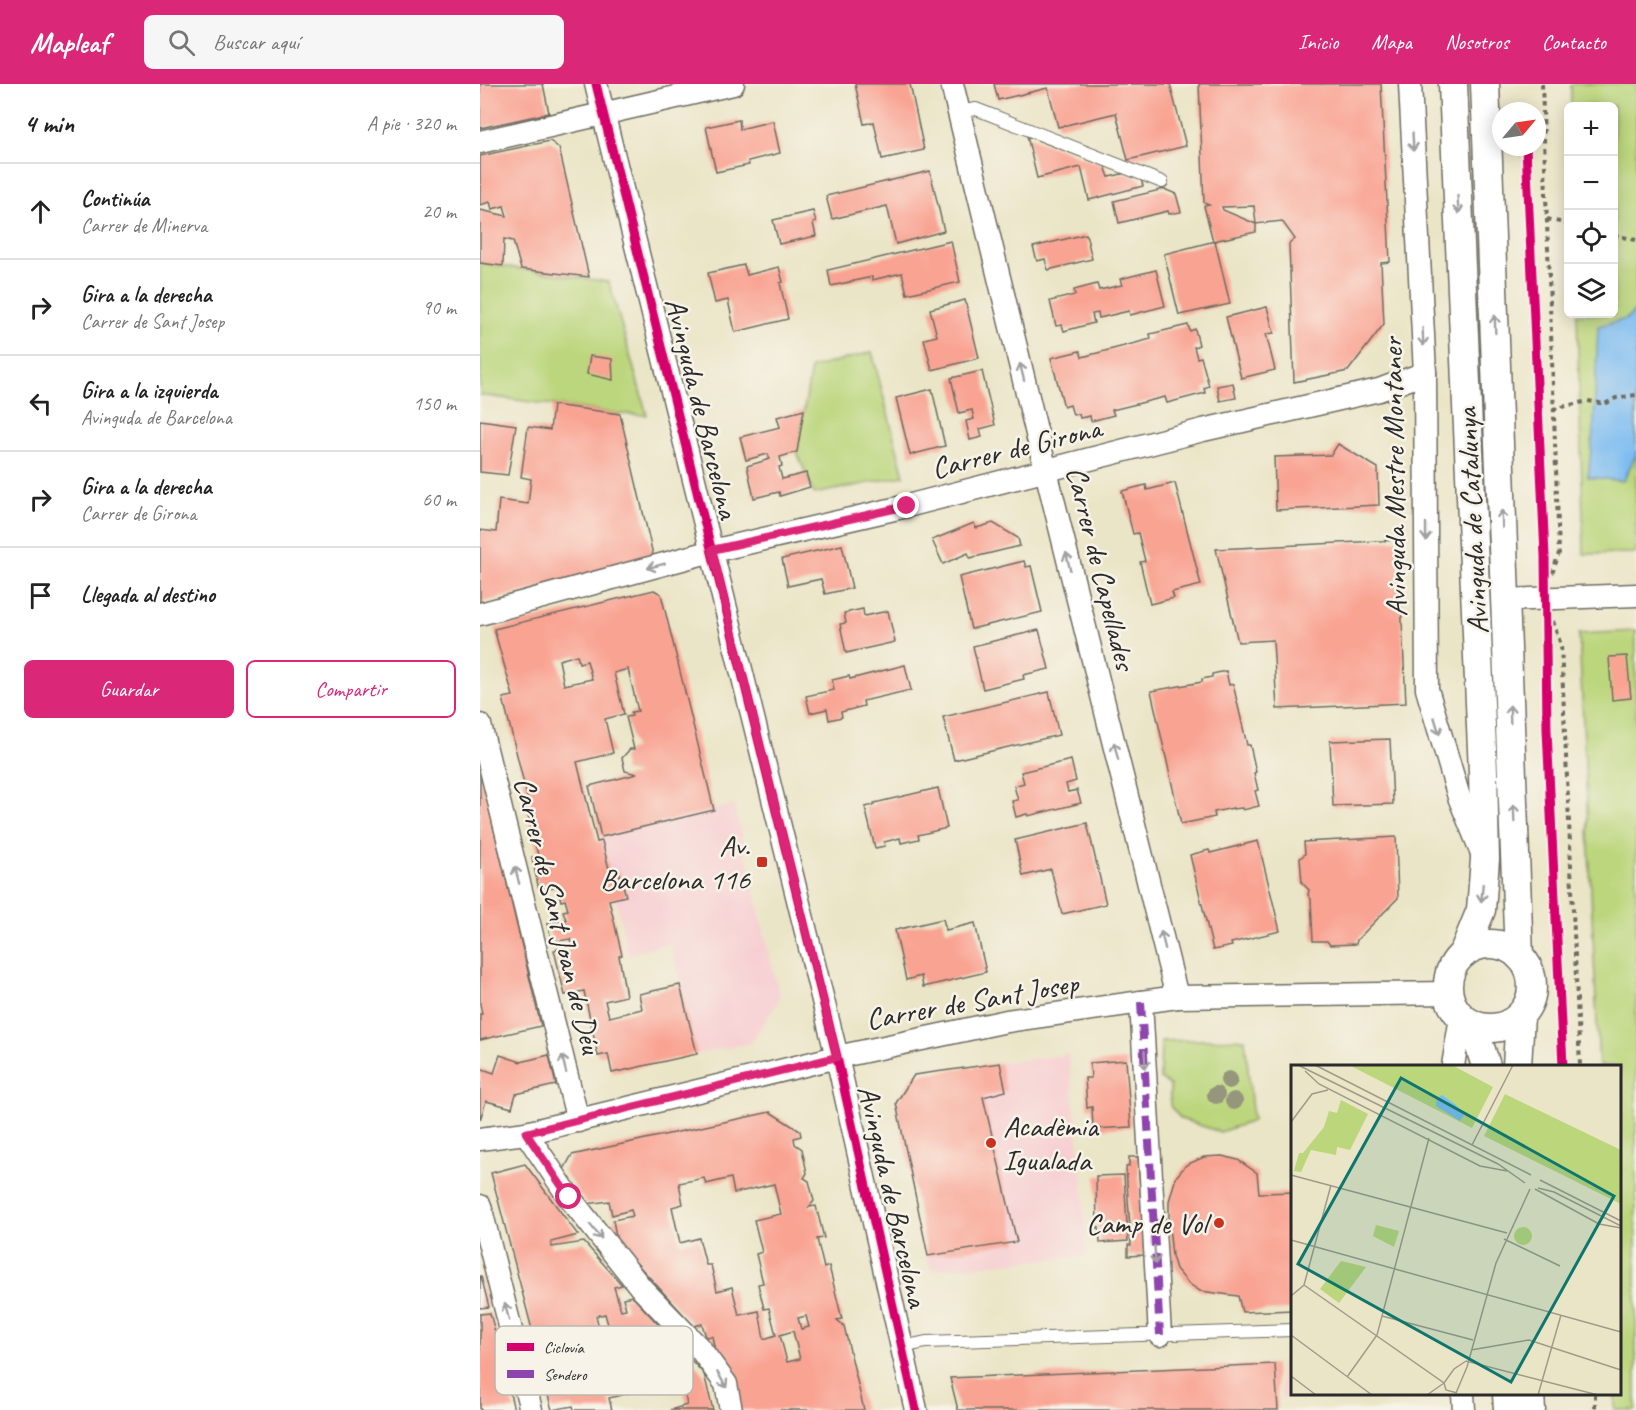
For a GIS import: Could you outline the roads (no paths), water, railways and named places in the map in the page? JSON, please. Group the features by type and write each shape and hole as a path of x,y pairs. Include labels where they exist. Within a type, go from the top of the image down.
{"street":[{"name":"Avinguda de Barcelona","path":"596,84 837,1057 916,1410"},
{"path":"480,142 733,84"},
{"name":"Carrer de Capellades","path":"952,84 1177,997"},
{"name":"Avinguda Mestre Montaner","path":"1410,84 1425,372 1427,689 1459,797 1485,859"},
{"name":"Avinguda de Catalunya","path":"1453,84 1483,760 1485,859 1481,910 1463,954"},
{"name":"Avinguda de Catalunya","path":"1485,84 1519,956"},
{"name":"Carrer de Girona","path":"480,614 712,550 907,506 1203,430 1379,390 1425,372"},
{"path":"1505,600 1636,595"},
{"name":"Carrer de Sant Joan de Déu","path":"480,725 578,1120"},
{"path":"1461,1011 1485,1028 1498,1028 1510,1024 1520,1016 1531,996 1532,985 1526,964 1509,948 1491,944 1473,947 1453,964 1449,978 1461,1011 1486,1065"},
{"name":"Carrer de Sant Josep","path":"480,1139 526,1133 837,1057 1007,1022 1177,997 1461,1011"},
{"path":"1141,1002 1160,1335"},
{"path":"1453,1065 1461,1011"},
{"path":"1518,1065 1520,1016"},
{"path":"526,1133 576,1206 642,1289 678,1326"},
{"path":"480,1206 510,1326"},
{"path":"693,1342 726,1384 731,1410"},
{"path":"527,1395 531,1410"},
{"path":"1463,1395 1464,1410"},
{"path":"1507,1395 1508,1410"},
{"path":"1530,1395 1531,1410"}],"lane":[{"path":"959,112 976,109 1162,182"},
{"path":"902,1347 927,1342 1291,1330"}],"water":[{"path":"1636,310 1636,455 1623,481 1588,477 1594,423 1598,326 1626,319"}],"place":[{"name":"Av. Barcelona 116","path":"762,862"},
{"name":"Acadèmia Igualada","path":"991,1143"},
{"name":"Camp de Vol","path":"1219,1223"}]}
